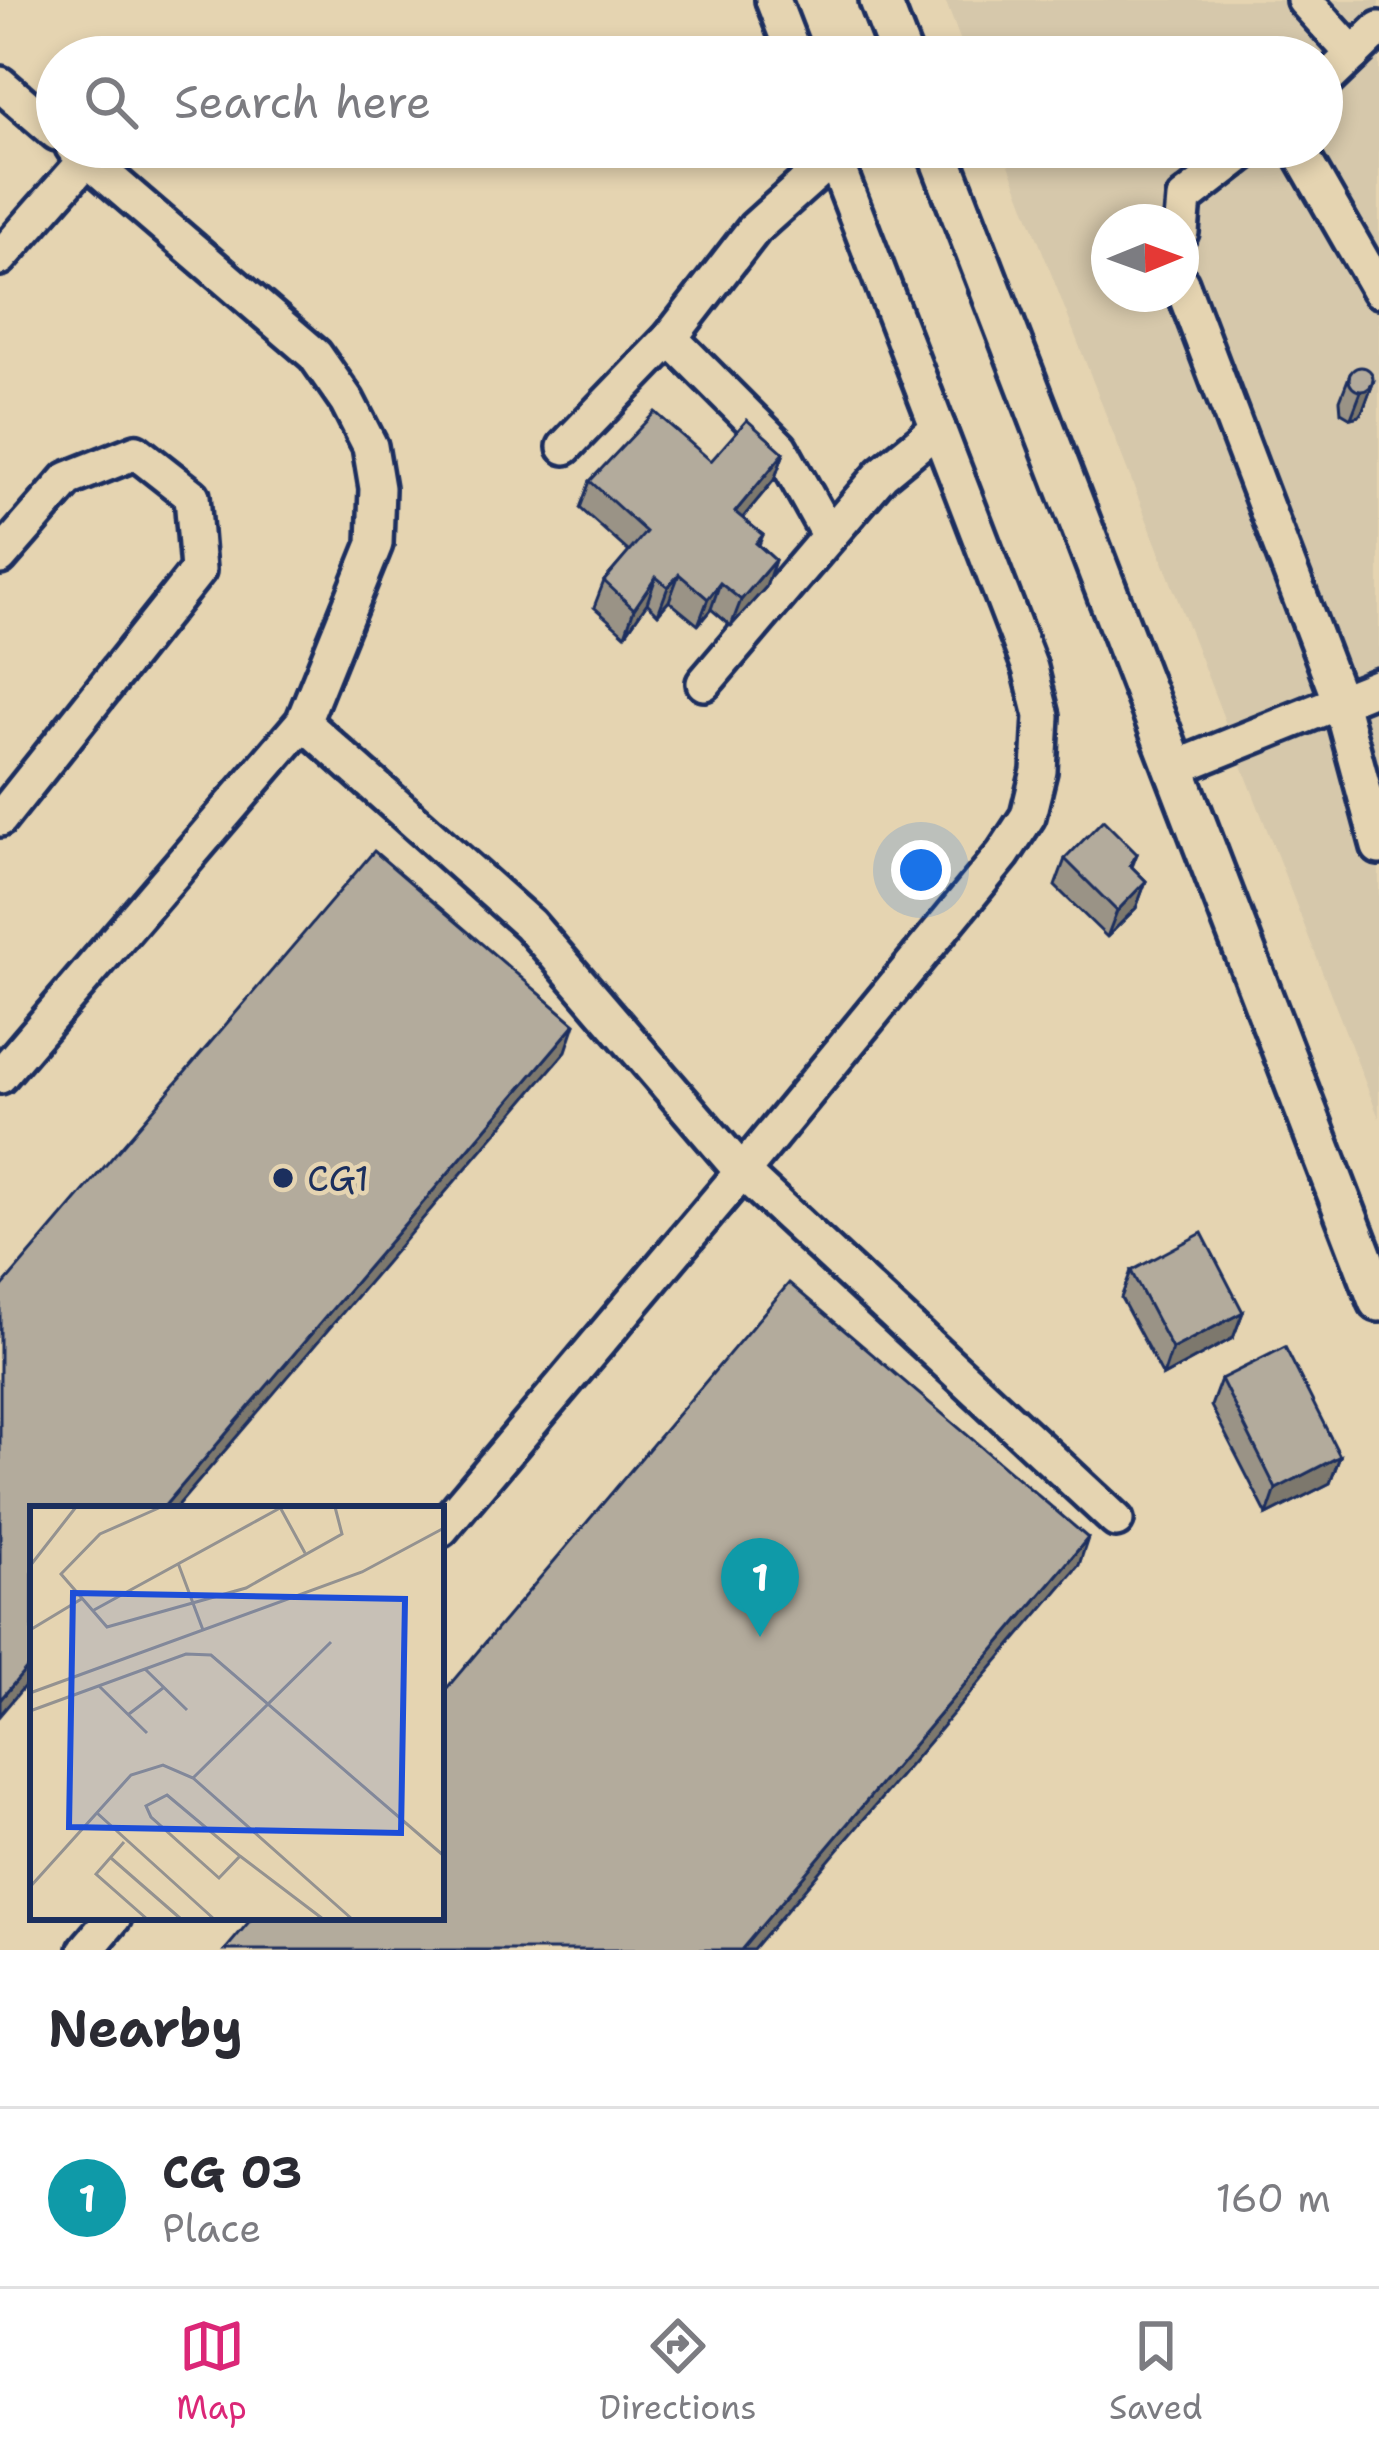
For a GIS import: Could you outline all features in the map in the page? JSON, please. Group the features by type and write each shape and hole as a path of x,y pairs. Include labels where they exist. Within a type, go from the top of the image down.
{"main road":[{"path":"880,0 894,36"},
{"path":"944,168 1379,1301"}],"street":[{"path":"773,0 787,36"},
{"path":"1304,0 1337,36"},
{"path":"1343,64 1379,29"},
{"path":"1343,43 1353,54"},
{"path":"0,84 36,115"},
{"path":"0,258 69,168"},
{"path":"0,1076 303,722 375,544 377,488 370,446 315,355 97,168"},
{"path":"565,447 670,338 755,229 816,168"},
{"path":"444,1525 742,1172 1003,854 1028,816 1040,771 1042,716 1030,668 838,168"},
{"path":"1184,204 1224,168"},
{"path":"1309,168 1379,290"},
{"path":"1192,312 1340,702 1379,847"},
{"path":"670,338 780,448 829,536"},
{"path":"704,683 882,475 938,428"},
{"path":"0,557 68,478 136,452 192,496 198,571 0,819"},
{"path":"1173,769 1379,686"},
{"path":"303,722 530,924 742,1172 1116,1520"},
{"path":"86,1950 111,1920"}],"shaded area":[{"path":"945,0 1379,0 1379,1118 1010,168 1343,168 1343,36 959,36"}],"building":[{"path":"1361,367 1373,379 1361,391 1349,379"},
{"path":"655,412 711,461 747,420 784,453 735,512 763,535 756,543 775,560 741,600 720,583 708,599 679,574 668,587 656,577 634,609 604,581 646,532 590,481"},
{"path":"1103,820 1137,854 1130,865 1146,881 1117,911 1065,859"},
{"name":"CG1","path":"374,851 575,1024 165,1506 30,1506 30,1665 0,1700 0,1289"},
{"path":"1202,1233 1243,1312 1172,1349 1131,1271"},
{"path":"789,1283 1088,1538 741,1950 225,1950 250,1920 444,1920 444,1691"},
{"path":"1285,1347 1340,1456 1276,1489 1221,1379"}],"place":[{"name":"CG1","path":"283,1178"},
{"name":"CG 03","path":"760,1637"}]}
